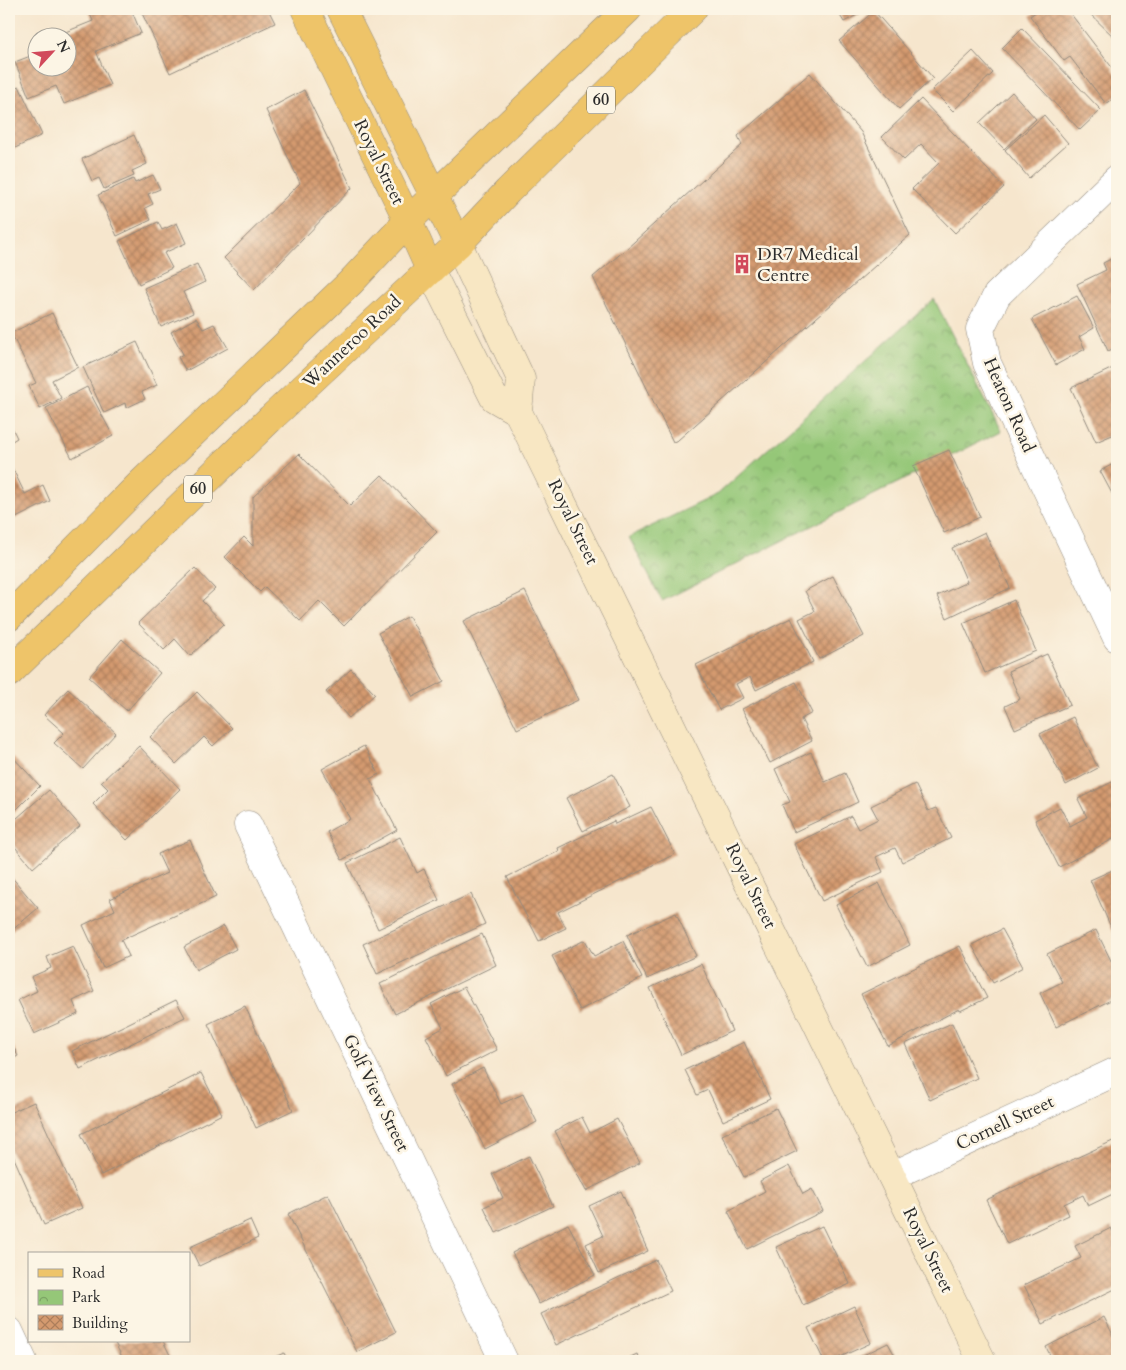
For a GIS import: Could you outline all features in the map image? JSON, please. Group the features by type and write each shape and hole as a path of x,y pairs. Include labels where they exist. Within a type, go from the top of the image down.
{"main road":[{"name":"Royal Street","path":"305,9 430,270 494,398 518,412"},
{"name":"Royal Street","path":"341,9 458,244 521,379 518,412 982,1361"},
{"name":"60","path":"9,617 140,484 350,283 408,221 628,9"},
{"name":"Wanneroo Road","path":"9,673 278,412 458,244 508,190 693,9"}],"street":[{"name":"Heaton Road","path":"1117,179 997,295 980,329 987,363 1117,638"},
{"name":"Golf View Street","path":"248,825 504,1361"},
{"name":"Cornell Street","path":"892,1176 1117,1071"},
{"path":"9,1331 23,1361"}],"green space":[{"path":"934,299 1001,431 662,601 629,537 718,494"}],"building":[{"path":"98,9 131,9 141,33 96,51 110,85 64,104 56,86 29,97 15,62 28,57 28,78 78,78 78,28 76,28 93,21 89,12"},
{"path":"140,9 268,9 275,23 170,73"},
{"path":"836,9 868,9 844,22"},
{"path":"1040,9 1067,9 1117,74 1117,96 1106,104 1070,57 1064,61 1030,16"},
{"path":"1117,9 1117,40 1086,10"},
{"path":"874,11 933,78 899,109 839,41"},
{"path":"1022,28 1101,110 1080,130 1002,48"},
{"path":"973,51 993,73 953,111 932,90"},
{"name":"DR7 Medical Centre","path":"810,73 861,132 910,235 678,440 673,442 593,277 742,145 738,136"},
{"path":"19,86 42,135 9,151 9,90"},
{"path":"304,90 352,188 254,290 224,258 300,183 266,110"},
{"path":"1012,92 1036,119 1004,149 979,123"},
{"path":"921,99 1004,187 955,233 912,189 939,163 921,144 904,160 882,137"},
{"path":"1044,115 1068,143 1029,178 1005,150"},
{"path":"134,135 147,164 132,171 134,176 104,189 99,178 92,181 82,159"},
{"path":"153,175 160,189 148,194 153,204 145,208 151,220 117,236 98,195 133,179 135,183"},
{"path":"158,222 162,230 177,223 186,243 164,253 172,268 139,284 119,241"},
{"path":"1117,256 1117,347 1108,351 1077,284 1106,270 1103,263"},
{"path":"197,264 205,282 183,292 193,313 161,327 144,288"},
{"path":"1077,296 1094,328 1079,337 1085,349 1056,365 1032,319"},
{"path":"52,313 78,367 52,380 61,398 40,409 29,386 36,383 11,333"},
{"path":"196,318 203,329 214,324 228,348 186,371 178,357 183,354 171,332"},
{"path":"137,342 157,385 142,392 145,399 126,408 125,403 104,413 83,367"},
{"path":"1117,366 1117,433 1096,442 1071,388"},
{"path":"87,387 113,436 72,458 46,408"},
{"path":"9,421 17,438 9,443"},
{"path":"949,450 980,517 944,533 913,466"},
{"path":"299,454 350,506 382,475 437,532 344,626 319,601 300,621 265,587 260,592 225,557 244,537 253,546 253,497"},
{"path":"9,461 25,494 43,485 50,501 10,521"},
{"path":"1117,462 1117,503 1100,471"},
{"path":"985,532 1010,588 947,618 937,596 967,582 952,548"},
{"path":"195,568 215,589 202,601 224,624 190,656 175,639 164,650 138,623"},
{"path":"833,576 864,636 819,659 799,619 815,611 805,591"},
{"path":"525,591 578,700 517,729 464,621"},
{"path":"1014,600 1036,651 985,673 963,623"},
{"path":"409,616 444,681 413,697 378,633"},
{"path":"791,618 813,662 756,690 750,677 736,684 743,698 719,710 696,665"},
{"path":"122,639 160,673 127,711 89,677"},
{"path":"1047,654 1070,705 1015,729 1005,706 1020,699 1008,671"},
{"path":"351,669 375,694 349,718 326,692"},
{"path":"796,682 812,713 801,719 812,741 770,763 742,709"},
{"path":"68,689 116,733 83,769 54,743 64,733 44,715"},
{"path":"197,692 232,728 213,746 204,737 176,764 150,737"},
{"path":"1073,717 1098,768 1066,785 1040,734"},
{"path":"139,746 180,789 127,840 93,804 108,789 101,782"},
{"path":"364,746 379,774 370,779 397,830 342,860 327,832 350,819 322,769"},
{"path":"811,752 825,782 845,773 858,802 794,832 782,805 790,802 775,769"},
{"path":"9,753 40,786 9,817"},
{"path":"613,774 630,807 583,831 566,798"},
{"path":"1112,782 1117,792 1117,837 1059,867 1035,820 1060,807 1070,826 1087,817 1078,799"},
{"path":"915,784 928,811 936,808 951,838 902,862 895,848 876,857 883,872 822,901 794,844 851,816 858,829 878,819 871,806"},
{"path":"49,790 80,826 33,868 9,840 9,825"},
{"path":"651,807 675,854 558,912 566,928 539,941 507,877 559,851 558,848 614,821 615,824"},
{"path":"400,837 417,873 424,869 439,900 378,929 347,863"},
{"path":"190,840 216,897 121,940 129,956 103,968 83,925 115,910 110,899 167,873 158,854"},
{"path":"1117,868 1117,941 1090,880"},
{"path":"9,874 38,908 9,933"},
{"path":"879,883 910,945 867,967 836,905"},
{"path":"471,894 485,924 377,974 363,944"},
{"path":"676,913 696,956 647,979 627,935"},
{"path":"224,926 236,949 196,970 184,947"},
{"path":"1002,929 1023,967 993,983 972,945"},
{"path":"1096,930 1117,973 1117,997 1056,1027 1040,993 1062,982 1047,954"},
{"path":"482,934 496,965 395,1014 380,984"},
{"path":"585,940 594,956 623,941 642,978 580,1010 552,956"},
{"path":"73,946 94,991 73,1001 78,1014 34,1034 18,1000 37,991 31,977 51,968 47,957"},
{"path":"960,946 987,998 960,1011 959,1009 888,1046 861,994"},
{"path":"701,964 732,1031 681,1055 650,988"},
{"path":"464,987 497,1050 446,1076 426,1037 443,1028 431,1004"},
{"path":"176,1000 185,1017 80,1069 72,1051"},
{"path":"245,1006 293,1110 256,1128 208,1024"},
{"path":"952,1023 977,1078 930,1100 905,1044"},
{"path":"9,1038 18,1056 9,1061"},
{"path":"744,1042 770,1099 723,1121 708,1090 697,1095 685,1070"},
{"path":"483,1068 501,1104 523,1094 537,1122 485,1149 452,1084"},
{"path":"201,1073 222,1114 101,1175 81,1134"},
{"path":"34,1102 82,1208 44,1225 9,1147 9,1113"},
{"path":"776,1108 797,1151 744,1177 722,1135"},
{"path":"582,1117 590,1133 617,1119 640,1163 586,1191 555,1131"},
{"path":"1117,1139 1117,1192 1088,1206 1083,1195 1064,1204 1069,1215 1007,1244 986,1200"},
{"path":"529,1156 553,1206 496,1233 484,1207 503,1198 492,1174"},
{"path":"789,1166 803,1194 812,1189 823,1211 747,1249 728,1211 765,1191 760,1181"},
{"path":"621,1191 648,1251 599,1273 586,1244 603,1236 589,1206"},
{"path":"328,1194 396,1332 357,1352 288,1214"},
{"path":"250,1220 258,1238 199,1266 190,1247"},
{"path":"568,1224 595,1275 539,1304 512,1253"},
{"path":"822,1226 850,1284 803,1305 776,1247"},
{"path":"1111,1228 1117,1239 1117,1288 1043,1324 1024,1285 1081,1258 1075,1246"},
{"path":"656,1260 671,1291 556,1345 541,1314"},
{"path":"854,1306 871,1343 831,1361 824,1361 808,1328"},
{"path":"1104,1317 1117,1343 1117,1361 1053,1361 1046,1347"},
{"path":"114,1342 164,1342 173,1361 124,1361"},
{"path":"888,1343 898,1361 851,1361"},
{"path":"284,1353 288,1361 265,1361"},
{"path":"637,1354 641,1361 622,1361"}],"place":[{"name":"DR7 Medical Centre","path":"742,264"}]}
